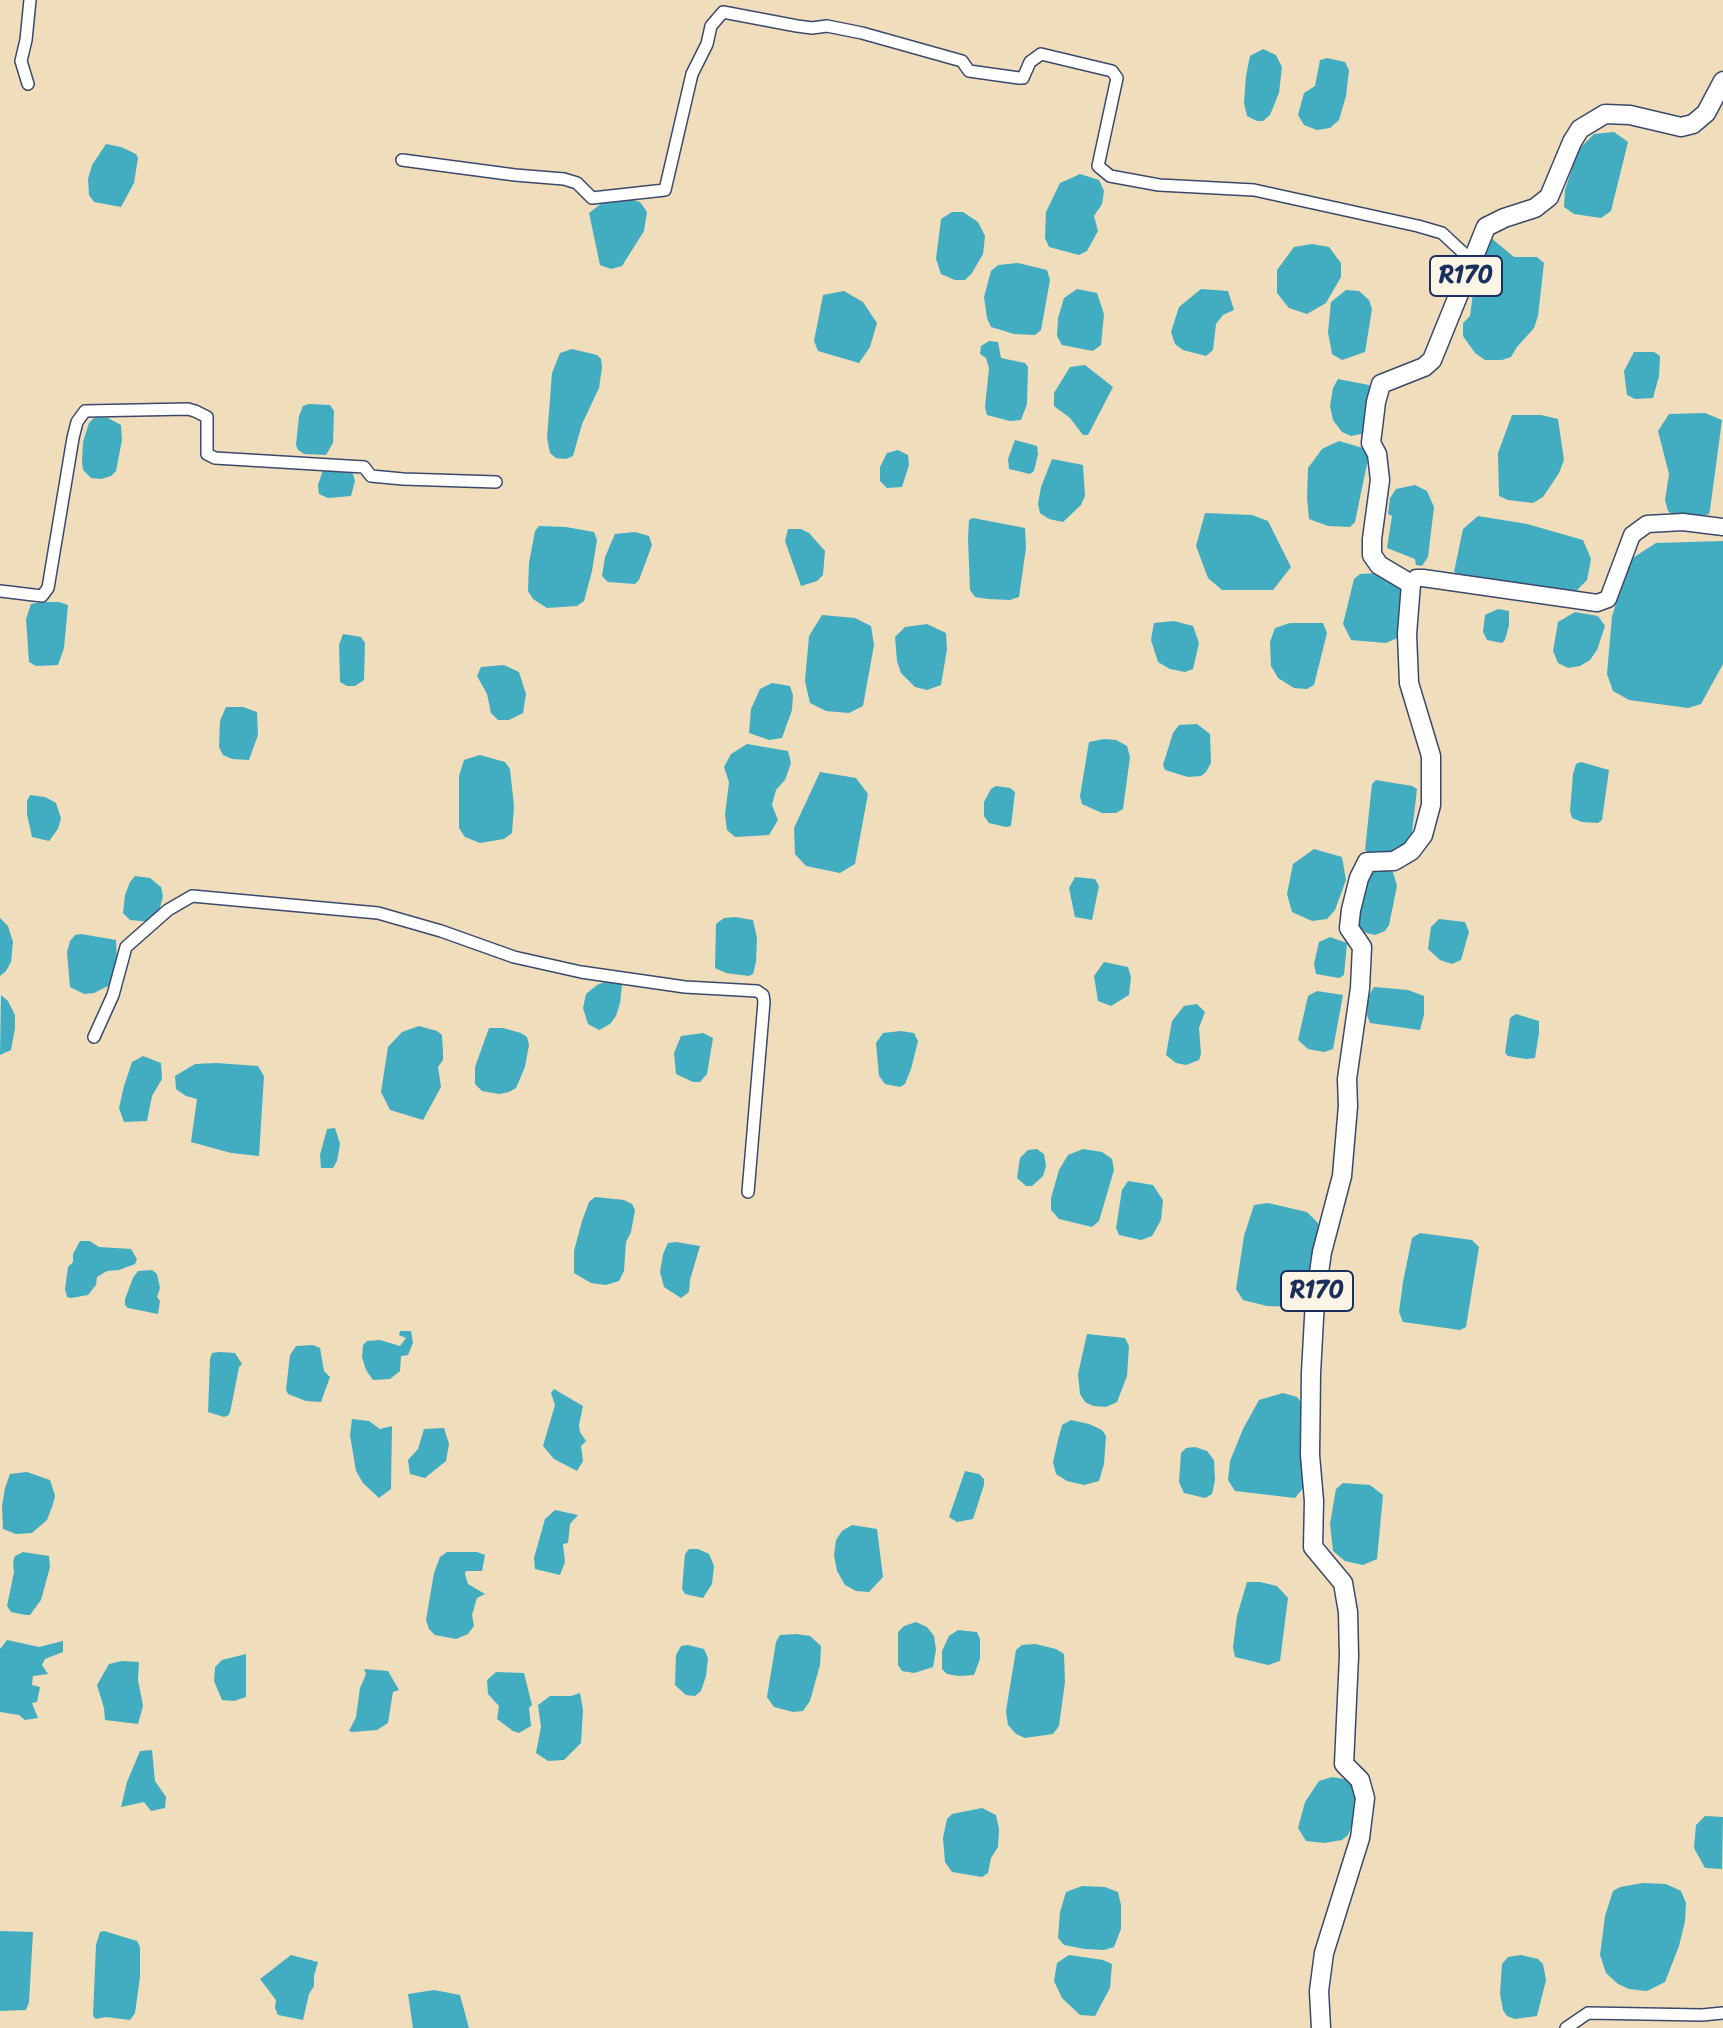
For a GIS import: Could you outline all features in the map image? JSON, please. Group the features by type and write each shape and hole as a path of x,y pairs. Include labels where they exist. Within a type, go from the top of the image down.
{"main road":[{"name":"R170","path":"1321,2028 1319,1991 1324,1953 1360,1838 1365,1798 1360,1780 1344,1764 1349,1656 1348,1612 1343,1583 1313,1547 1314,1501 1310,1455 1312,1336 1322,1252 1342,1176 1347,1079 1360,988 1362,947 1349,928 1351,910 1359,878 1367,862 1394,861 1411,851 1423,835 1431,805 1431,756 1409,683 1407,634 1411,584 1379,565 1372,555 1380,480 1377,454 1371,443 1376,402 1381,384 1424,367 1432,360 1486,227 1535,208 1549,197 1580,129 1605,114 1681,127 1693,124 1706,113 1723,81"}],"street":[{"path":"28,84 21,61 29,1"},
{"path":"402,160 564,179 577,183 592,198 665,190 692,74 707,44 711,26 723,12 797,26 827,26 862,33 962,61 969,71 1019,78 1025,75 1030,62 1041,54 1112,71 1117,78 1098,166 1110,176 1159,185 1254,190 1418,226 1442,233 1472,261"},
{"path":"0,591 42,596 48,588 73,438 77,422 85,411 195,411 207,417 207,454 215,458 364,467 371,476 403,479 496,482"},
{"path":"1411,584 1416,578 1423,578 1597,603 1608,599 1632,535 1647,524 1683,522 1723,527"},
{"path":"94,1037 113,995 126,947 168,910 192,896 378,913 514,957 581,972 685,987 757,991 763,995 764,1002 748,1192"},
{"path":"1566,2028 1588,2013 1723,2013"}],"water":[{"path":"1263,49 1276,55 1282,67 1279,93 1270,115 1263,121 1257,121 1247,116 1244,103 1246,76 1250,56"},
{"path":"1327,58 1345,62 1349,70 1346,96 1339,120 1330,128 1317,130 1304,125 1298,115 1304,93 1315,86 1320,60"},
{"path":"1614,132 1628,142 1611,211 1601,218 1574,214 1564,207 1565,190 1578,150 1594,134"},
{"path":"106,144 121,147 138,158 134,183 121,207 94,202 89,195 88,179 92,165"},
{"path":"1080,174 1099,180 1104,191 1102,204 1094,216 1098,231 1087,251 1079,255 1049,247 1045,238 1046,212 1060,183"},
{"path":"623,197 640,202 647,212 644,231 622,266 611,269 600,265 589,213 606,200"},
{"path":"952,212 963,212 978,222 985,236 983,254 965,280 955,280 941,274 936,259 941,219"},
{"path":"1490,237 1514,257 1537,257 1544,263 1534,328 1511,357 1502,360 1485,360 1475,353 1463,336 1463,323 1470,316 1477,262"},
{"path":"1312,244 1329,247 1341,263 1341,277 1326,303 1307,314 1289,308 1277,293 1277,270 1294,247"},
{"path":"1018,263 1047,270 1050,280 1041,330 1035,335 1014,334 991,327 987,318 984,297 991,271 998,265"},
{"path":"1077,289 1097,293 1104,314 1101,345 1093,351 1062,345 1057,336 1064,298"},
{"path":"1201,289 1228,291 1234,310 1223,315 1216,324 1213,350 1206,356 1183,350 1175,344 1171,332 1179,307"},
{"path":"1346,290 1359,291 1369,300 1372,309 1365,352 1342,360 1332,354 1328,332 1331,302"},
{"path":"844,291 863,302 877,323 870,347 859,363 818,351 814,341 823,295"},
{"path":"989,341 998,342 1001,358 1025,363 1028,367 1027,404 1021,420 1010,421 987,415 989,368 986,358 980,354 981,346"},
{"path":"572,349 597,355 601,359 599,388 582,424 573,456 556,458 550,453 547,438 552,373 560,353"},
{"path":"1634,352 1654,352 1660,356 1653,398 1635,399 1627,395 1624,371"},
{"path":"1085,365 1113,387 1088,435 1083,435 1070,418 1054,406 1054,393 1070,367"},
{"path":"1338,379 1369,385 1372,390 1366,433 1351,436 1342,432 1333,420 1330,406"},
{"path":"330,405 334,411 333,443 326,455 304,454 296,445 299,416 303,406"},
{"path":"1705,413 1722,420 1709,514 1695,518 1676,517 1668,511 1665,500 1669,474 1658,431 1669,414"},
{"path":"1512,415 1541,415 1558,419 1564,460 1543,497 1533,503 1499,496 1498,453"},
{"path":"95,417 108,418 121,425 122,440 116,471 101,479 91,478 83,470 82,462 83,442 89,423"},
{"path":"1015,440 1037,446 1034,471 1030,474 1009,469 1008,459"},
{"path":"1339,441 1363,448 1368,459 1355,522 1350,527 1328,526 1309,519 1308,468 1322,449"},
{"path":"898,450 908,455 909,465 902,487 887,488 880,481 880,467 887,453"},
{"path":"1052,459 1083,465 1085,496 1081,505 1063,522 1040,513 1038,504"},
{"path":"323,470 352,471 355,481 351,496 328,498 319,494 318,485"},
{"path":"1415,485 1427,491 1434,507 1428,557 1422,566 1416,565 1415,559 1387,548 1392,516 1388,514 1390,498 1396,489"},
{"path":"1205,513 1252,515 1268,521 1291,567 1273,590 1222,590 1208,578 1196,546"},
{"path":"1478,516 1527,524 1583,540 1591,559 1587,580 1573,594 1480,582 1454,572 1463,529"},
{"path":"973,518 1025,528 1026,548 1019,597 1010,600 988,599 975,597 970,590 968,539 969,520"},
{"path":"539,526 594,532 597,540 592,571 584,601 577,606 547,608 533,599 528,591 529,563 535,531"},
{"path":"788,529 801,529 809,533 825,551 823,575 817,581 801,586 785,541"},
{"path":"635,532 649,536 652,545 639,580 635,584 608,582 602,576 605,557 615,534"},
{"path":"1723,541 1723,664 1701,704 1688,708 1629,700 1613,691 1607,674 1612,616 1631,559 1656,543"},
{"path":"1377,573 1406,591 1402,636 1386,643 1351,640 1343,624 1354,579 1360,574"},
{"path":"31,604 68,605 64,648 58,665 36,666 29,662 26,619"},
{"path":"1498,609 1509,611 1509,625 1502,643 1487,640 1483,632 1485,615"},
{"path":"1575,612 1598,616 1605,626 1590,660 1568,668 1558,663 1553,651 1558,622"},
{"path":"822,615 855,618 871,626 874,645 863,706 849,713 826,711 810,703 805,681 809,636"},
{"path":"1174,621 1193,626 1199,643 1193,669 1185,672 1158,662 1151,640 1154,623"},
{"path":"1290,623 1323,623 1327,633 1314,685 1307,689 1294,688 1278,678 1271,666 1270,642 1275,628"},
{"path":"927,624 946,633 947,649 941,685 927,690 915,687 901,673 895,637 905,627"},
{"path":"343,634 361,637 365,643 364,680 355,686 340,682 339,645"},
{"path":"504,665 519,672 526,694 523,713 509,720 498,720 491,713 487,694 477,676 481,667"},
{"path":"772,683 790,686 793,695 792,710 782,738 769,740 749,733 751,709 760,689"},
{"path":"226,707 243,707 257,712 258,735 249,760 232,759 223,755 219,747 220,721"},
{"path":"1197,724 1210,734 1211,763 1206,772 1201,776 1188,777 1165,770 1163,765 1173,733 1179,725"},
{"path":"1116,740 1127,746 1130,757 1123,809 1116,813 1102,813 1082,804 1080,796 1089,742"},
{"path":"747,744 788,751 791,763 785,780 776,790 772,805 778,820 769,835 735,837 727,830 725,815 729,782 724,767 731,754"},
{"path":"480,755 505,762 510,769 514,806 512,833 504,839 480,843 465,837 459,828 459,776 464,760"},
{"path":"1581,762 1609,770 1602,820 1598,823 1572,818 1570,811 1573,774 1576,764"},
{"path":"820,772 856,778 868,794 855,864 840,873 806,866 795,854 794,828"},
{"path":"1376,780 1417,789 1411,841 1398,853 1371,854 1365,850 1372,784"},
{"path":"996,786 1015,792 1011,826 989,823 984,816 984,802"},
{"path":"30,795 45,797 56,803 61,818 58,829 49,841 32,837 27,814"},
{"path":"1314,849 1342,857 1346,880 1335,910 1327,919 1312,921 1292,912 1287,894 1293,864"},
{"path":"1375,867 1393,872 1397,886 1389,925 1385,931 1375,935 1366,933 1356,923 1363,876"},
{"path":"135,876 150,878 161,887 163,896 160,908 152,922 130,920 123,913 125,895"},
{"path":"1075,877 1095,879 1099,886 1092,920 1075,917 1069,888"},
{"path":"0,918 8,926 13,942 11,962 0,976"},
{"path":"724,918 753,920 757,938 756,962 753,974 749,976 715,968 716,924"},
{"path":"1439,919 1465,922 1469,932 1461,960 1452,964 1440,960 1428,949 1431,927"},
{"path":"81,934 116,940 117,962 110,985 94,993 84,994 70,987 67,952 70,941"},
{"path":"1330,937 1347,943 1344,975 1339,978 1316,974 1314,964 1319,942"},
{"path":"1104,962 1128,967 1131,977 1129,995 1111,1006 1098,1001 1094,976"},
{"path":"609,980 622,985 620,1003 610,1024 599,1030 588,1024 583,1008 586,994"},
{"path":"1374,987 1408,990 1424,996 1420,1030 1370,1023 1368,997"},
{"path":"1317,991 1343,995 1333,1049 1324,1052 1308,1049 1298,1040 1308,996"},
{"path":"1,995 15,1015 15,1028 11,1050 0,1055"},
{"path":"1197,1004 1205,1012 1199,1028 1199,1060 1186,1065 1176,1063 1166,1055 1172,1021 1184,1006"},
{"path":"1516,1014 1539,1021 1535,1058 1508,1056 1505,1053 1510,1018"},
{"path":"419,1026 442,1035 443,1053 438,1067 441,1087 423,1120 390,1110 381,1092 388,1047 402,1032"},
{"path":"489,1028 503,1028 527,1037 529,1045 525,1067 516,1088 509,1092 482,1091 475,1084 475,1067"},
{"path":"703,1033 713,1038 707,1074 700,1082 693,1082 676,1074 674,1053 681,1036"},
{"path":"883,1033 914,1033 918,1041 911,1069 905,1084 900,1087 885,1084 879,1076 876,1043"},
{"path":"143,1056 161,1063 162,1079 152,1096 147,1121 124,1122 119,1108 124,1086 132,1062"},
{"path":"195,1064 258,1066 264,1076 259,1156 231,1153 191,1142 197,1099 176,1089 175,1076"},
{"path":"335,1128 340,1144 337,1161 333,1168 321,1168 320,1155 327,1129"},
{"path":"1037,1149 1044,1154 1046,1166 1043,1176 1032,1186 1026,1186 1017,1178 1020,1158 1028,1150"},
{"path":"1083,1149 1102,1152 1112,1159 1114,1170 1099,1221 1092,1227 1059,1219 1051,1210 1059,1170 1068,1155"},
{"path":"1128,1181 1153,1185 1163,1200 1161,1220 1152,1236 1141,1240 1119,1235 1116,1228 1122,1190"},
{"path":"595,1197 624,1200 632,1204 635,1210 626,1242 624,1271 619,1281 606,1285 591,1283 574,1273 574,1251 582,1221 589,1202"},
{"path":"1268,1203 1307,1212 1318,1223 1318,1239 1302,1307 1267,1306 1243,1300 1236,1289 1244,1236 1254,1205"},
{"path":"1420,1233 1472,1240 1479,1247 1466,1327 1460,1330 1403,1322 1399,1312 1403,1282 1412,1238"},
{"path":"80,1241 90,1241 99,1247 131,1249 137,1259 135,1264 107,1271 97,1277 96,1285 88,1295 67,1297 68,1267 73,1262 73,1254"},
{"path":"668,1243 700,1246 689,1292 681,1298 664,1287 660,1272"},
{"path":"152,1270 157,1274 160,1288 158,1314 128,1308 125,1299 133,1278 138,1271"},
{"path":"400,1331 411,1331 413,1343 408,1355 401,1356 400,1371 390,1379 373,1380 362,1357 363,1345 367,1341 380,1340 400,1346 406,1338 399,1335"},
{"path":"1087,1334 1125,1338 1129,1346 1127,1376 1117,1402 1106,1407 1085,1402 1080,1394 1078,1374"},
{"path":"313,1345 320,1348 324,1371 330,1377 321,1402 306,1401 288,1394 286,1390 290,1355 296,1346"},
{"path":"212,1353 235,1353 242,1364 229,1415 224,1417 208,1412 210,1359"},
{"path":"554,1389 583,1406 579,1425 586,1441 581,1446 583,1461 577,1471 554,1459 543,1446 555,1405 551,1393"},
{"path":"1283,1393 1297,1397 1305,1408 1307,1478 1304,1487 1295,1498 1235,1491 1228,1480 1230,1461 1243,1429 1259,1400"},
{"path":"352,1419 369,1421 380,1429 392,1426 391,1489 379,1498 363,1483 356,1471 350,1435"},
{"path":"1071,1420 1089,1424 1102,1430 1106,1436 1099,1481 1084,1485 1067,1481 1056,1474 1053,1462 1062,1425"},
{"path":"444,1428 449,1444 446,1461 425,1478 410,1474 408,1460 418,1449 424,1429"},
{"path":"1186,1448 1207,1451 1214,1460 1212,1494 1205,1498 1184,1493 1179,1482 1181,1453"},
{"path":"965,1471 979,1474 984,1479 984,1485 973,1519 957,1522 949,1517"},
{"path":"27,1472 50,1480 55,1496 47,1520 32,1533 16,1534 3,1529 5,1488 10,1474"},
{"path":"1343,1483 1370,1485 1383,1495 1377,1559 1363,1565 1345,1561 1333,1551 1330,1524 1336,1489"},
{"path":"555,1510 578,1515 570,1524 568,1543 563,1544 565,1562 560,1575 535,1569 534,1558 545,1519"},
{"path":"852,1525 877,1529 883,1577 869,1592 856,1591 845,1585 837,1571 834,1555 836,1540 842,1531"},
{"path":"689,1549 709,1554 714,1566 712,1584 703,1598 685,1594 682,1589 685,1554"},
{"path":"23,1552 49,1556 50,1567 41,1600 30,1615 11,1612 7,1606 13,1562 15,1556"},
{"path":"447,1552 485,1555 482,1571 466,1571 465,1574 468,1584 485,1594 477,1598 472,1615 474,1626 468,1634 456,1639 435,1635 426,1620 434,1573 440,1557"},
{"path":"1247,1582 1277,1586 1288,1598 1280,1661 1268,1665 1235,1657 1233,1647 1237,1616"},
{"path":"916,1622 927,1627 934,1636 936,1650 933,1667 914,1673 902,1671 898,1665 898,1632"},
{"path":"958,1630 977,1632 980,1639 980,1659 974,1675 947,1674 942,1669 942,1651 949,1636"},
{"path":"780,1635 810,1636 821,1646 820,1665 810,1701 803,1711 793,1712 774,1707 767,1697 776,1642"},
{"path":"7,1640 39,1647 63,1641 63,1652 45,1659 42,1665 48,1674 33,1676 32,1685 40,1687 37,1702 32,1703 38,1718 25,1720 19,1715 0,1712 0,1649"},
{"path":"1035,1644 1064,1654 1065,1682 1059,1726 1053,1734 1025,1738 1008,1725 1006,1711 1016,1650 1022,1645"},
{"path":"681,1646 704,1649 708,1658 701,1691 695,1696 686,1695 675,1685 676,1655"},
{"path":"246,1654 246,1697 234,1701 222,1700 214,1681 215,1667 222,1660"},
{"path":"139,1662 138,1680 143,1706 138,1724 105,1720 97,1685 109,1664"},
{"path":"364,1669 388,1671 399,1690 393,1692 388,1723 377,1730 352,1732 349,1731 356,1717 360,1688 366,1674"},
{"path":"496,1672 524,1673 532,1705 529,1708 531,1726 519,1733 497,1719 499,1706 488,1694 487,1680"},
{"path":"580,1693 583,1710 581,1743 564,1760 548,1761 536,1753 541,1727 538,1705 550,1696"},
{"path":"152,1750 155,1781 166,1797 165,1808 151,1811 144,1802 121,1807 140,1751"},
{"path":"1332,1777 1350,1780 1358,1791 1357,1812 1348,1835 1342,1840 1324,1843 1306,1841 1298,1828 1305,1802 1319,1781"},
{"path":"982,1808 996,1815 999,1829 998,1847 991,1858 988,1873 982,1877 952,1872 945,1862 943,1838 947,1819 952,1814"},
{"path":"1705,1816 1723,1817 1722,1869 1705,1868 1694,1848 1696,1825"},
{"path":"1643,1883 1666,1884 1681,1891 1686,1903 1679,1946 1665,1982 1647,1991 1618,1984 1606,1973 1600,1955 1605,1916 1613,1891"},
{"path":"1082,1886 1105,1887 1118,1892 1121,1929 1114,1947 1085,1949 1064,1945 1058,1938 1060,1912 1066,1892"},
{"path":"0,1931 33,1932 26,2010 0,2011"},
{"path":"100,1932 137,1941 140,1947 140,1977 135,2013 130,2020 96,2019 93,2016 96,1945"},
{"path":"291,1955 318,1962 303,2020 278,2015 276,2000 260,1979"},
{"path":"1069,1955 1112,1964 1110,1988 1095,2016 1080,2015 1062,1998 1054,1981 1057,1963"},
{"path":"1521,1955 1538,1959 1543,1964 1546,1980 1537,2016 1515,2019 1503,2010 1500,1994 1502,1964 1508,1957"},
{"path":"434,1990 460,1995 469,2028 413,2028 408,1994"}]}
